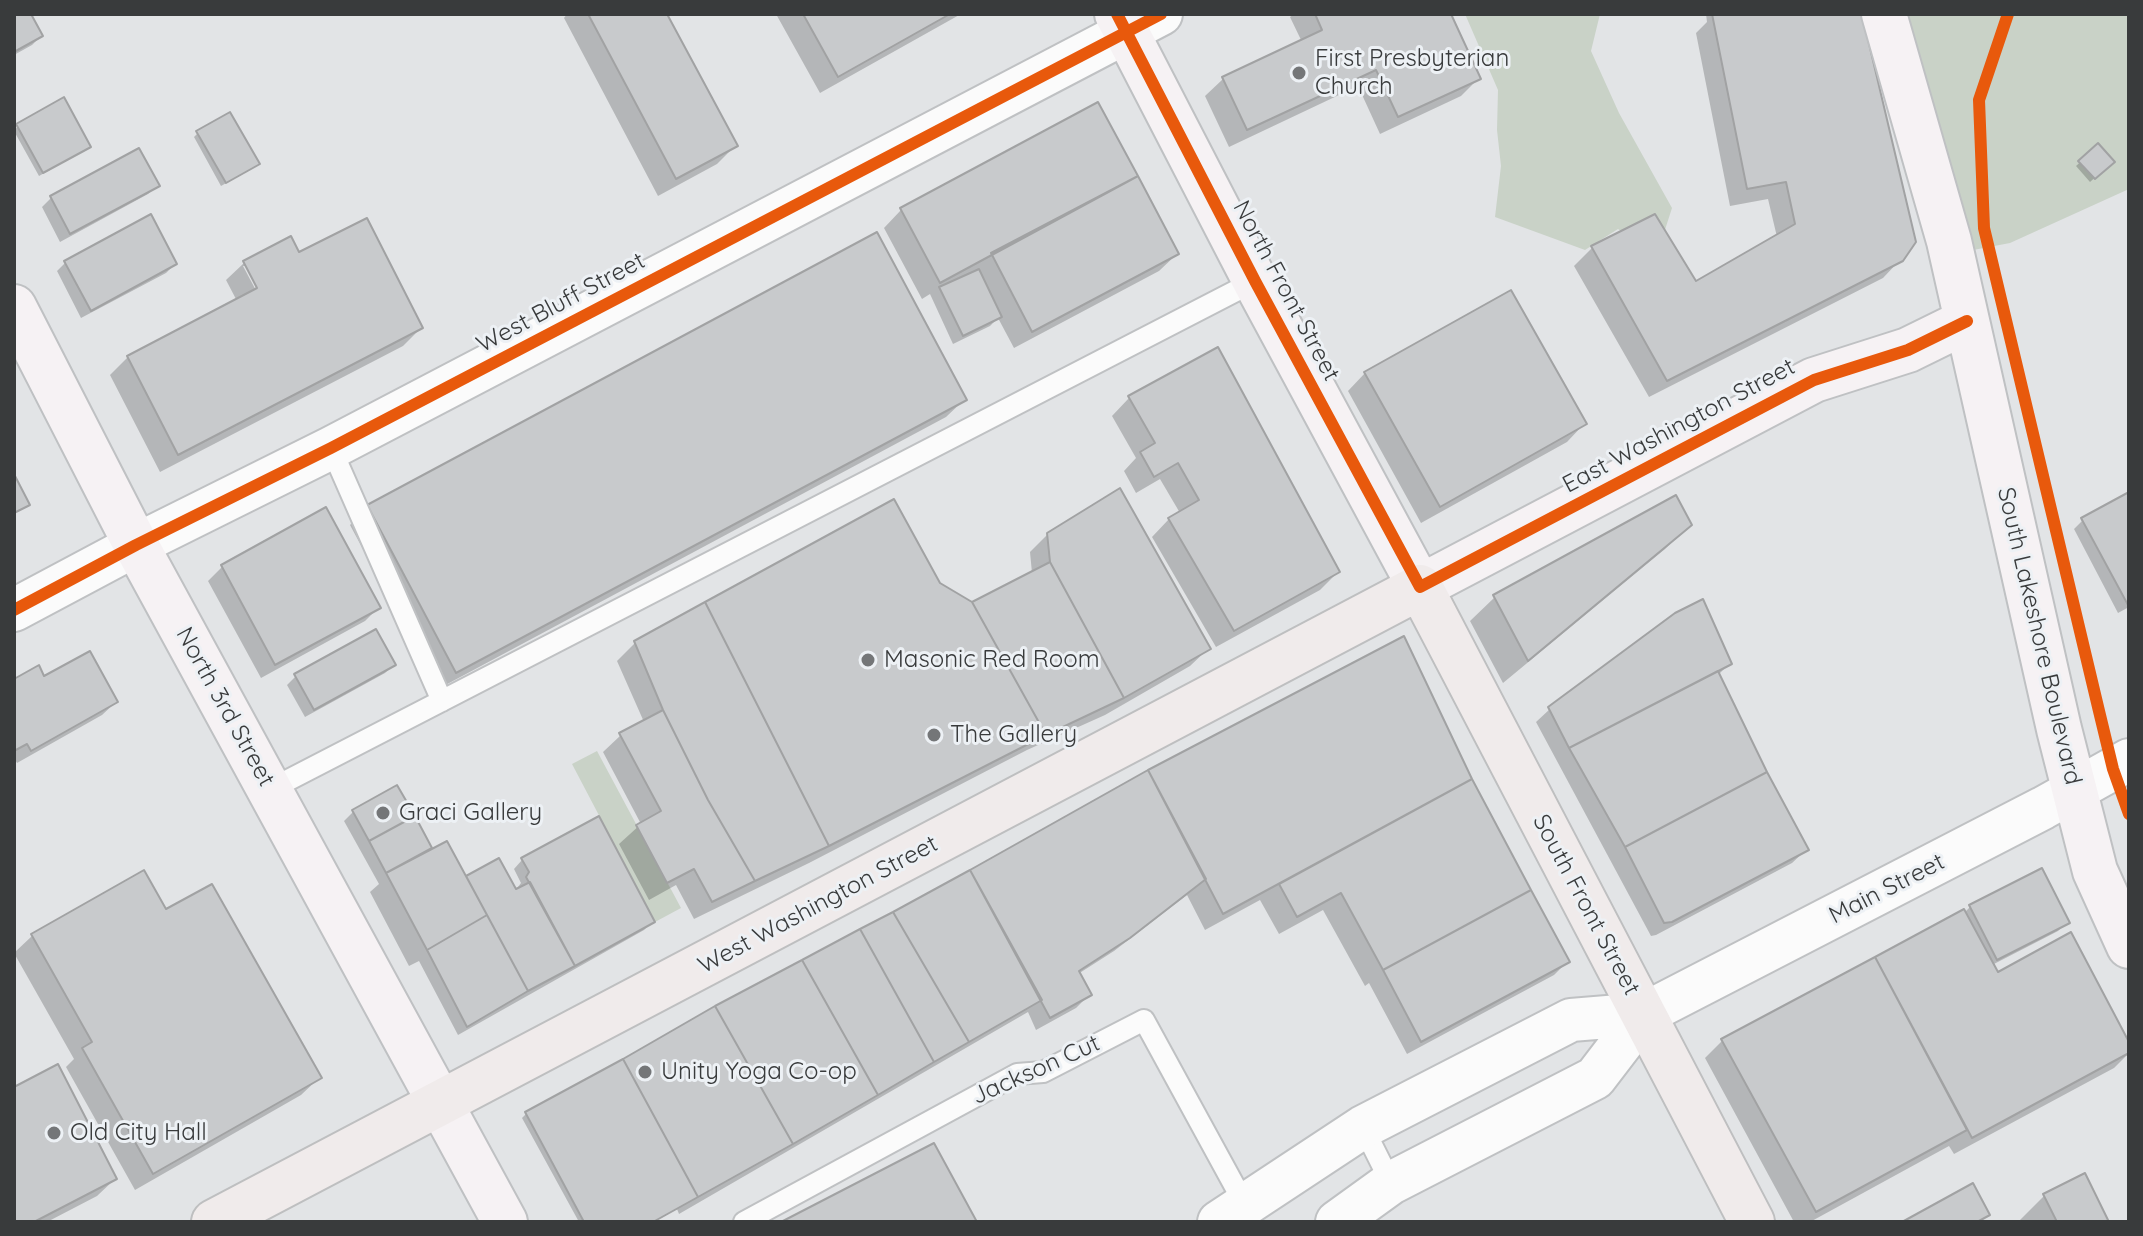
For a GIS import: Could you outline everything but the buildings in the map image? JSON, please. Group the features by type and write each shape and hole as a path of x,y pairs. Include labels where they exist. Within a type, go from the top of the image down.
{"main road":[{"name":"South Front Street","path":"1420,587 1752,1222"},
{"name":"West Washington Street","path":"214,1222 1420,587"}],"street":[{"name":"South Lakeshore Boulevard","path":"1884,14 1949,241 2095,871 2129,946"},
{"name":"North Front Street","path":"1135,20 1255,281 1420,587"},
{"name":"West Bluff Street","path":"14,610 331,448 1135,20"},
{"name":"North 3rd Street","path":"14,307 136,545 505,1222"},
{"name":"East Washington Street","path":"1420,587 1814,380 1908,350 1967,321"},
{"name":"Main Street","path":"1232,1214 1363,1127 1571,1020 1644,1014 2075,791 2129,760"},
{"name":"Main Street","path":"1337,1222 1391,1183 1595,1078 1644,1014"}],"lane":[{"path":"271,789 1255,281"},
{"path":"331,448 442,701"},
{"name":"Jackson Cut","path":"744,1222 1017,1074 1043,1072 1144,1020 1232,1214"},
{"path":"1363,1127 1391,1183"}],"shaded area":[{"path":"1465,14 1600,14 1591,51 1619,113 1672,208 1662,239 1630,237 1618,229 1585,250 1495,217 1501,166 1497,130 1498,90"},
{"path":"1884,14 2129,14 2129,189 2010,243 1952,254"},
{"path":"597,751 681,908 655,922 572,764"}],"cycle path":[{"path":"1117,14 1255,281 1420,587 1814,380 1908,350 1967,321"},
{"path":"14,610 331,448 1161,14"},
{"path":"2008,14 1979,100 1984,228 2113,769 2129,814"}],"place":[{"name":"First Presbyterian Church","path":"1299,73"},
{"name":"Masonic Red Room","path":"868,660"},
{"name":"The Gallery","path":"934,735"},
{"name":"Graci Gallery","path":"383,813"},
{"name":"Unity Yoga Co-op","path":"645,1072"},
{"name":"Old City Hall","path":"54,1133"}]}
